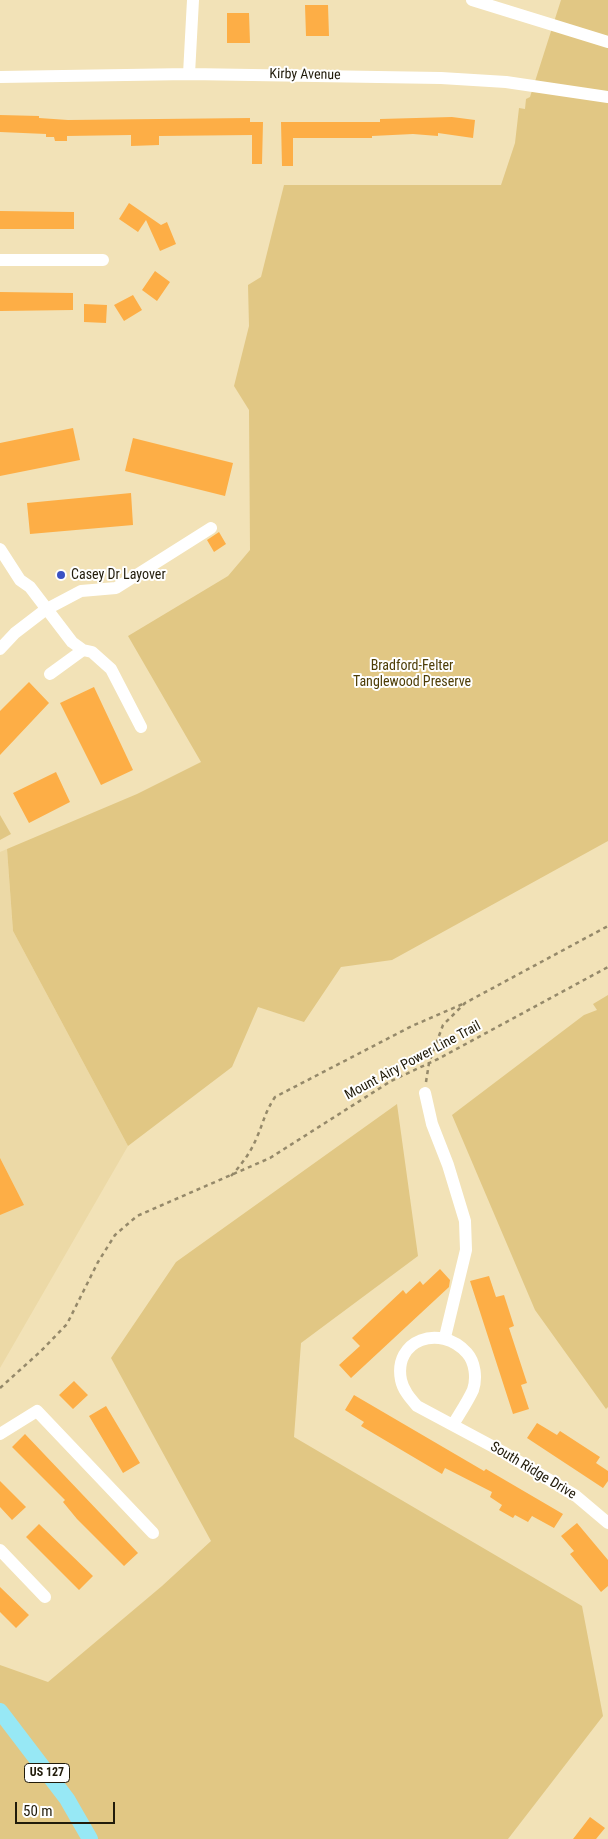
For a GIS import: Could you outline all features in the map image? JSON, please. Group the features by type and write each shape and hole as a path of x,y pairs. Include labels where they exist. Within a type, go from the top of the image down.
{"main road":[{"name":"US 127","path":"0,1711 67,1799 90,1839"}],"street":[{"path":"189,74 193,0"},
{"path":"472,0 608,42"},
{"name":"Kirby Avenue","path":"0,77 189,74 441,78 506,82 608,97"},
{"path":"0,260 103,260"},
{"path":"0,649 29,620 48,608 81,591 116,588 211,528"},
{"path":"0,549 20,580 30,587 48,608 62,631 83,650 92,652 111,669 141,727"},
{"path":"50,674 83,650"},
{"path":"425,1093 432,1124 448,1165 466,1221 466,1250 445,1337 460,1346 472,1359 475,1374 473,1389 454,1424"},
{"name":"South Ridge Drive","path":"445,1337 429,1337 412,1345 402,1360 401,1379 407,1394 417,1406 454,1424 576,1496 608,1523"},
{"path":"0,1434 37,1411 153,1533"},
{"path":"0,1550 45,1597"}],"path":[{"path":"425,1093 429,1063 443,1025 465,1003 608,926"},
{"name":"Mount Airy Power Line Trail","path":"0,1388 68,1324 98,1262 115,1235 137,1216 270,1158 391,1081 429,1063 608,967"},
{"name":"Mount Airy Power Line Trail","path":"230,1177 245,1160 258,1136 265,1112 275,1098 412,1026 465,1003"}],"shaded area":[{"path":"7,849 13,931 128,1146 0,1368 0,852"}],"green space":[{"name":"Bradford-Felter Tanglewood Preserve","path":"561,0 608,0 608,841 392,960 341,967 304,1022 258,1007 232,1067 128,1146 13,931 7,849 137,794 201,762 128,636 228,576 250,550 249,410 234,386 249,326 248,285 261,277 284,185 501,185 515,143 519,108 525,109 526,99 530,97"},
{"path":"0,815 11,834 0,840"},
{"path":"608,995 608,1407 606,1409 535,1310 452,1115 584,1015 597,1010 593,1004"},
{"path":"397,1104 418,1256 301,1343 294,1437 582,1606 603,1716 508,1839 0,1839 0,1665 48,1682 162,1586 211,1541 111,1358 176,1262"}],"building":[{"path":"305,5 328,5 329,36 306,36"},
{"path":"227,13 249,13 250,43 227,43"},
{"path":"0,115 39,116 39,118 68,120 250,118 250,122 263,122 262,164 252,164 252,135 159,136 159,145 131,146 131,135 67,136 67,141 55,141 54,137 46,137 46,134 0,132"},
{"path":"452,117 475,120 473,138 438,133 438,136 413,134 372,136 372,138 293,138 293,166 282,166 281,122 380,122 380,119"},
{"path":"129,203 161,225 167,222 176,244 160,251 146,220 138,232 119,219"},
{"path":"0,211 74,212 74,229 0,229"},
{"path":"155,271 170,282 157,301 142,290"},
{"path":"0,292 73,293 73,310 0,311"},
{"path":"133,295 142,310 124,321 114,305"},
{"path":"84,304 107,305 106,323 84,322"},
{"path":"73,428 80,460 0,476 0,443"},
{"path":"133,438 233,463 225,496 125,471"},
{"path":"131,493 133,525 30,534 27,503"},
{"path":"219,532 226,544 214,552 207,540"},
{"path":"29,682 49,703 0,755 0,711"},
{"path":"94,687 133,770 101,785 60,703"},
{"path":"56,772 70,802 29,823 13,793"},
{"path":"0,1158 24,1205 0,1215"},
{"path":"440,1269 450,1280 449,1287 351,1378 339,1365 360,1346 352,1338 403,1290 406,1294 420,1281 423,1285"},
{"path":"489,1276 496,1297 504,1295 514,1326 509,1328 527,1383 521,1385 529,1409 513,1414 470,1281"},
{"path":"74,1381 88,1395 73,1409 59,1395"},
{"path":"354,1395 484,1471 486,1469 563,1514 554,1528 532,1516 528,1522 515,1515 513,1518 499,1510 502,1505 490,1497 492,1492 445,1468 442,1474 361,1426 364,1422 345,1410"},
{"path":"106,1406 140,1463 123,1473 89,1416"},
{"path":"537,1423 557,1435 560,1431 600,1457 596,1463 608,1471 608,1481 603,1488 527,1438"},
{"path":"25,1434 138,1553 124,1566 77,1519 63,1502 65,1500 12,1447"},
{"path":"0,1481 26,1507 12,1520 0,1507"},
{"path":"577,1523 608,1560 608,1586 601,1592 570,1554 574,1551 561,1536"},
{"path":"39,1524 93,1576 79,1590 26,1537"},
{"path":"0,1587 29,1615 16,1628 0,1612"},
{"path":"590,1817 605,1828 596,1839 573,1839"}],"place":[{"name":"Casey Dr Layover","path":"61,575"}]}
